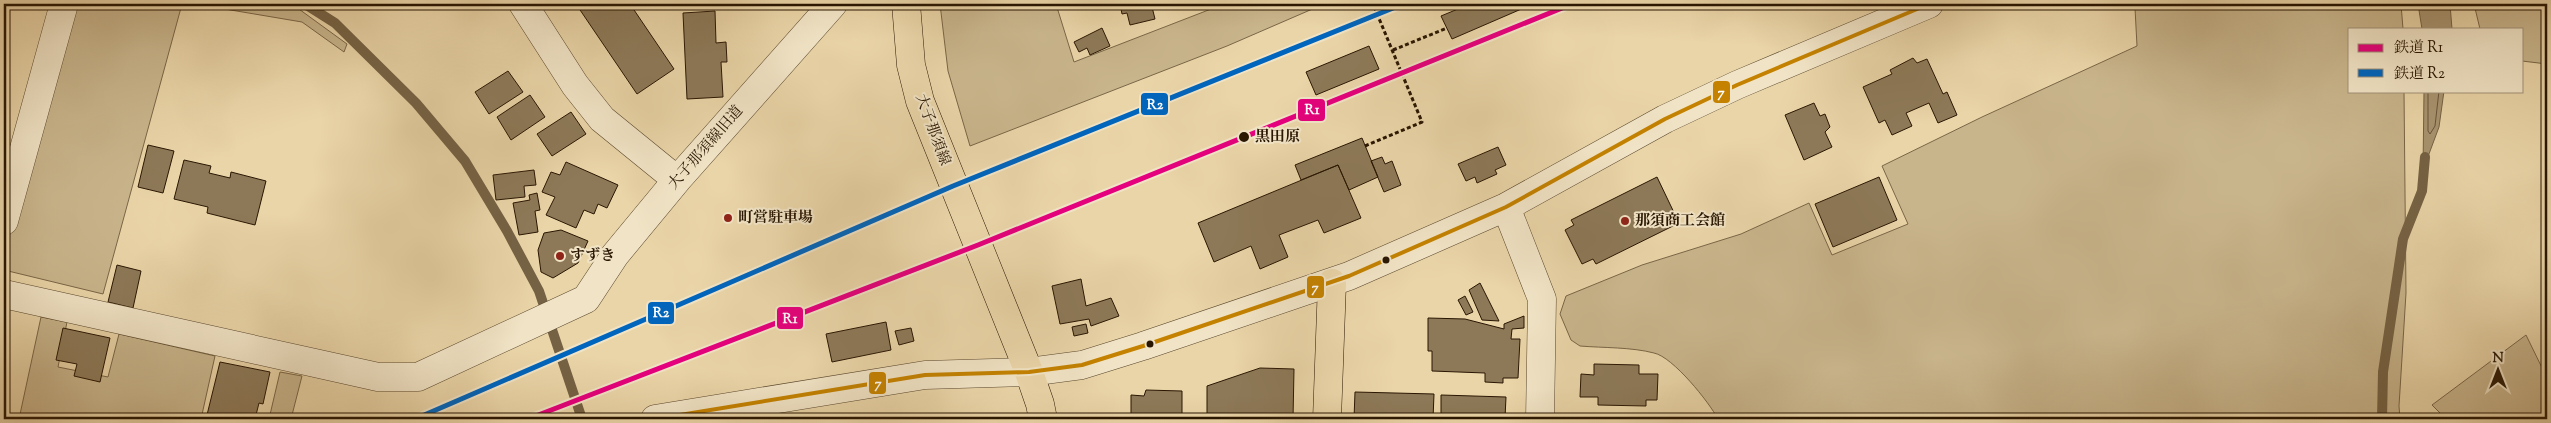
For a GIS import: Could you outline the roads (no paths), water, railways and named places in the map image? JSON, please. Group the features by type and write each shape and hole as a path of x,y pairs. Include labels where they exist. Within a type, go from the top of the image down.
{"main road":[{"name":"大子那須線","path":"906,4 911,65 920,101 1029,372 1043,419"},
{"path":"1326,419 1332,283"}],"street":[{"path":"4,221 64,4"},
{"path":"523,4 575,85 602,118 677,180"},
{"name":"大子那須線旧道","path":"4,294 378,377 418,377 577,302 677,180 834,4"},
{"path":"655,419 771,410 925,376 1029,372 1082,365 1332,283 1506,208 1665,119 1737,85 1929,4"},
{"path":"1506,208 1542,299 1540,419"}],"water":[{"path":"2418,4 2450,4 2452,28 2422,28"},
{"path":"2424,92 2444,92 2439,127 2423,170"}],"waterway":[{"path":"305,4 335,23 416,103 465,161 507,231 539,291 582,419"},
{"path":"2382,419 2383,372 2403,239 2422,191 2425,157"}],"rail line":[{"name":"R2","path":"415,419 953,186 1403,4"},
{"name":"R1","path":"528,419 978,245 1572,4"}],"place":[{"name":"黒田原","path":"1244,137"},
{"name":"町営駐車場","path":"728,218"},
{"name":"那須商工会館","path":"1625,221"},
{"name":"すずき","path":"560,256"}]}
